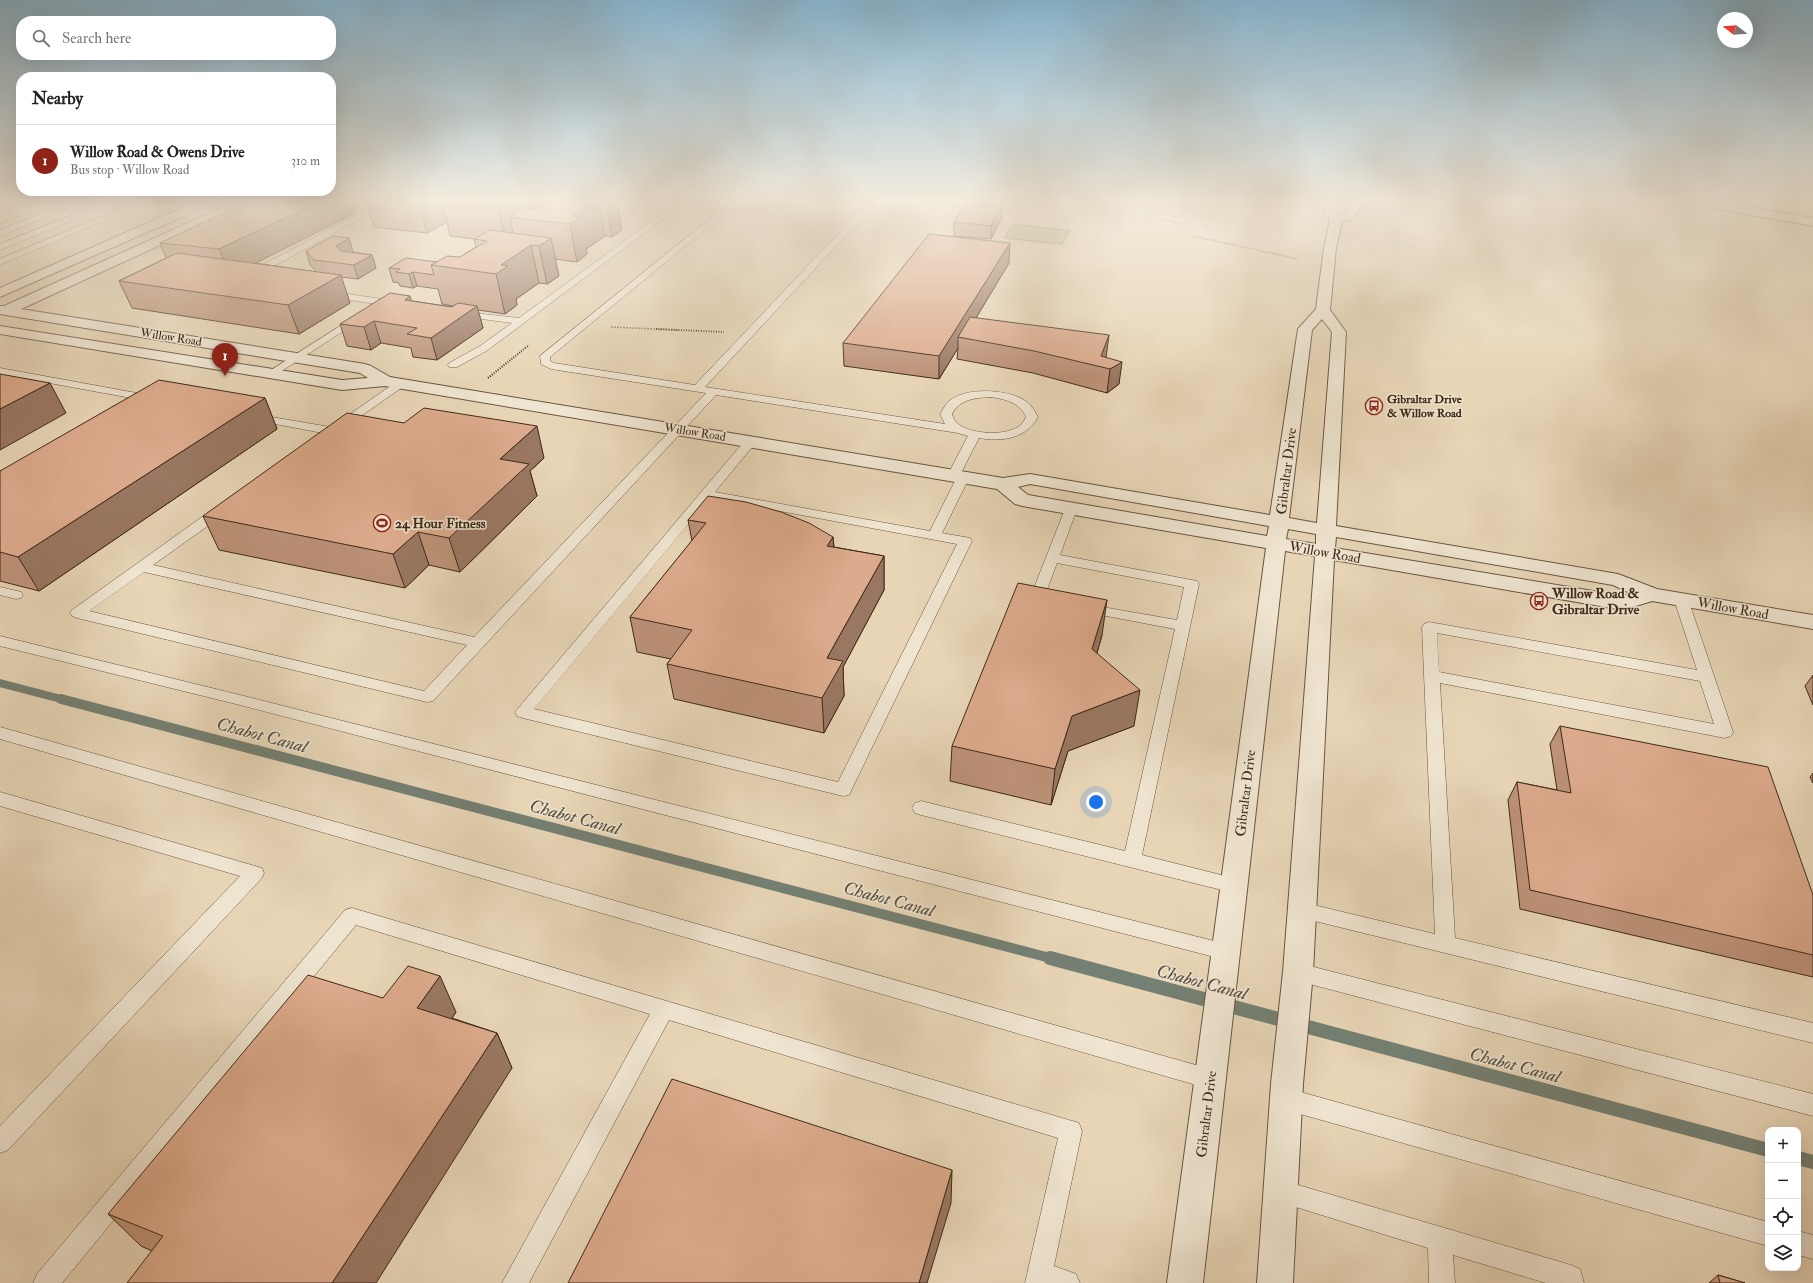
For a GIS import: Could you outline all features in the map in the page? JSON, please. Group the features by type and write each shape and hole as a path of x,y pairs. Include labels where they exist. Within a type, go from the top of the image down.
{"street":[{"path":"0,293 77,259"},
{"path":"2,311 117,259"},
{"path":"1275,1283 1287,1092 1298,972 1339,332 1323,310 1329,259"},
{"name":"Gibraltar Drive","path":"1185,1283 1278,533 1305,329 1323,310"},
{"name":"Willow Road","path":"2,311 365,369 392,382"},
{"name":"Willow Road","path":"0,330 342,385 392,382 1003,484 1030,479 1278,533 1326,552 1623,603 1652,595"},
{"name":"Willow Road","path":"1003,484 1022,500 1071,509 1278,533 1327,530 1618,580 1652,595 1813,622"}],"lane":[{"path":"248,282 288,259"},
{"path":"453,365 484,348 606,259"},
{"path":"665,259 545,356 545,362 551,366 960,430 975,435 999,435 1020,430 1028,424 1032,417 1029,409 1020,402 1006,396 990,394 972,395 958,400 949,406 946,414 950,423 960,430"},
{"path":"697,389 820,259"},
{"path":"322,294 406,305"},
{"path":"270,374 383,302"},
{"path":"452,312 521,321"},
{"path":"0,371 161,406"},
{"path":"315,444 392,382"},
{"path":"233,502 77,613 427,697 714,391"},
{"path":"240,414 333,431"},
{"path":"934,536 975,435"},
{"path":"706,494 965,541 843,790 523,712 706,494 751,441"},
{"path":"1060,603 1037,598 1071,509"},
{"path":"1052,558 1192,584 1132,860"},
{"path":"141,567 478,643"},
{"path":"0,591 16,595"},
{"path":"1431,676 1725,732 1681,599"},
{"path":"1075,606 1183,626"},
{"path":"1445,944 1429,627 1707,677"},
{"path":"0,641 267,707 1226,952"},
{"path":"0,733 1211,1070"},
{"path":"0,799 255,873 0,1142"},
{"path":"921,808 1234,885"},
{"path":"1301,910 1813,1033"},
{"path":"46,1283 352,916 1071,1131 1039,1279 1067,1283"},
{"path":"1298,972 1813,1105"},
{"path":"515,1283 664,1009"},
{"path":"1287,1092 1765,1233"},
{"path":"1281,1192 1571,1278 1571,1283"},
{"path":"1440,1239 1442,1283"},
{"path":"1801,1244 1813,1247"}],"path":[{"path":"585,324 631,329 750,333"},
{"path":"484,380 530,344"}],"building":[{"path":"165,259 221,259 341,275 288,305 119,281"},
{"path":"313,259 365,259 354,265"},
{"path":"405,259 437,262 431,265 434,275 413,272 409,274 396,272 400,269 389,268"},
{"path":"442,259 510,259 501,265 508,266 496,274 431,265"},
{"path":"909,259 1000,259 939,356 843,343"},
{"path":"390,293 410,296 405,300 452,307 458,303 477,306 431,338 407,334 417,328 374,321 364,327 340,324"},
{"path":"970,317 1109,335 1101,356 1122,362 1110,369 1034,351 958,337"},
{"path":"0,374 50,383 0,409"},
{"path":"159,380 265,398 18,557 0,552 0,471"},
{"name":"24 Hour Fitness","path":"424,408 537,426 500,459 529,464 449,538 418,532 393,554 203,516 347,413 404,423"},
{"path":"708,496 746,502 781,512 809,523 833,537 827,546 884,556 827,658 843,661 822,698 667,664 692,630 630,617 706,523 688,520"},
{"path":"1018,583 1107,600 1092,649 1140,690 1072,716 1055,769 952,746"},
{"path":"1560,726 1768,767 1813,895 1813,955 1530,890 1517,782 1571,793"},
{"path":"408,966 440,976 417,1008 497,1033 332,1283 127,1283 163,1236 108,1214 308,975 383,998"},
{"path":"672,1079 952,1170 919,1283 568,1283"},
{"path":"1718,1275 1745,1283 1720,1283"}],"waterway":[{"name":"Chabot Canal","path":"0,683 65,700"},
{"name":"Chabot Canal","path":"61,699 1054,959"},
{"name":"Chabot Canal","path":"1050,958 1765,1149"},
{"name":"Chabot Canal","path":"1801,1159 1813,1162"}],"place":[{"name":"Willow Road & Owens Drive","path":"225,376"},
{"name":"Gibraltar Drive & Willow Road","path":"1374,406"},
{"name":"24 Hour Fitness","path":"382,523"},
{"name":"Willow Road & Gibraltar Drive","path":"1539,601"}]}
